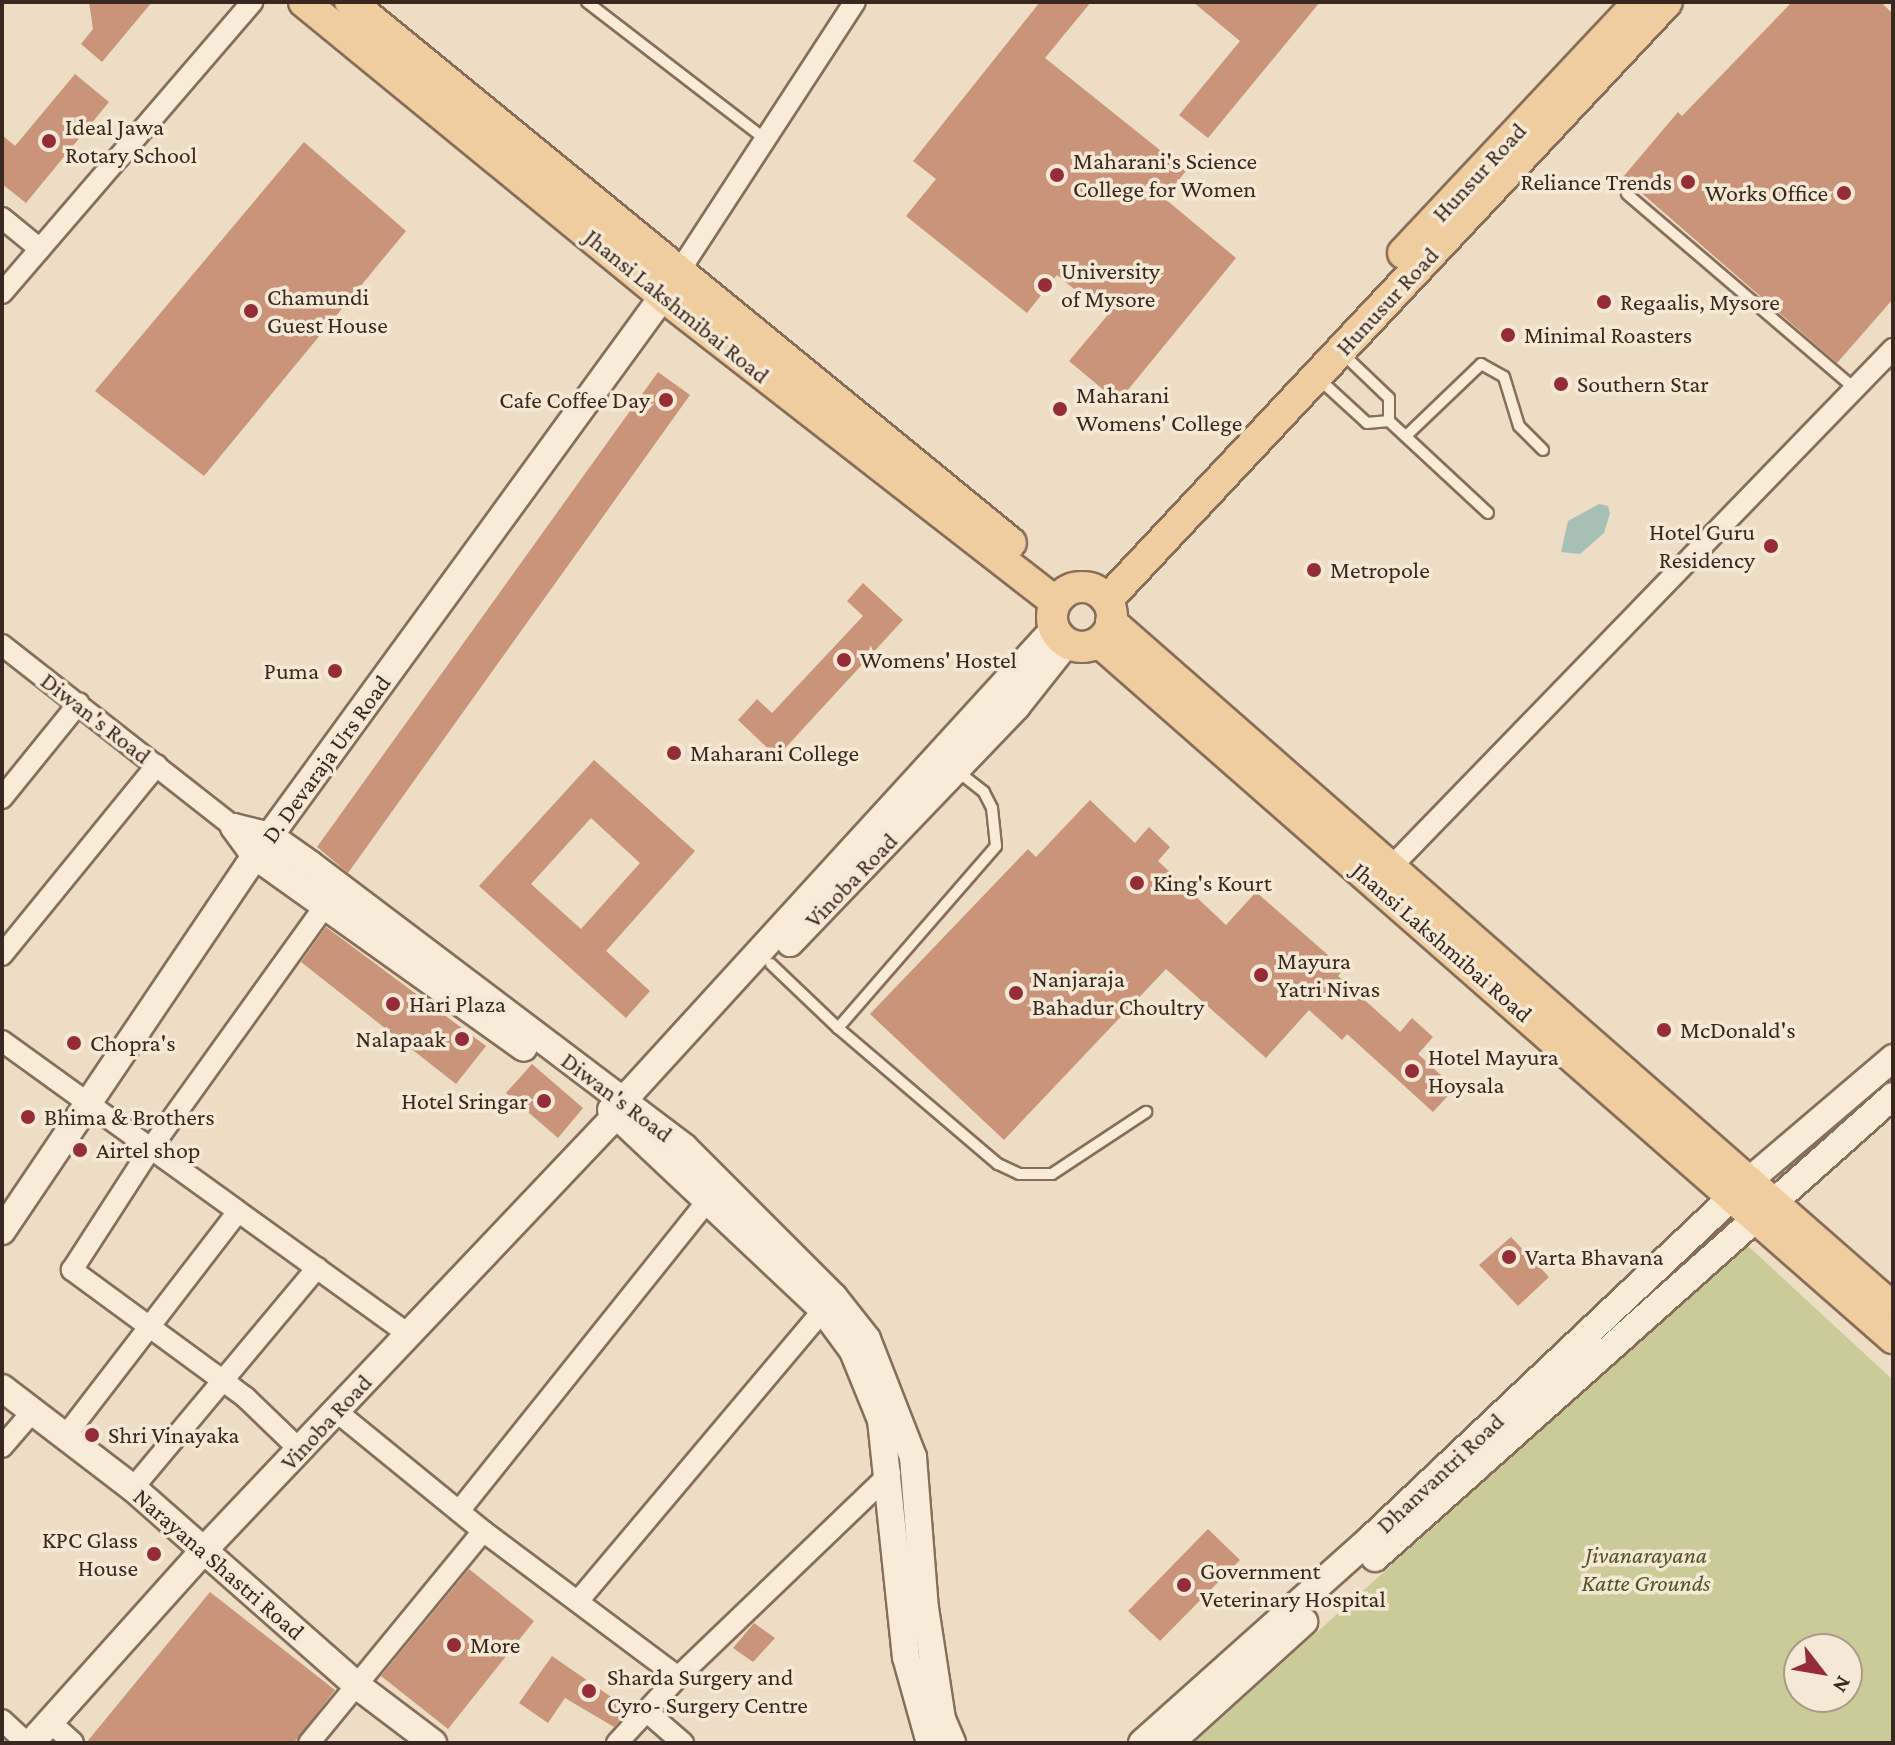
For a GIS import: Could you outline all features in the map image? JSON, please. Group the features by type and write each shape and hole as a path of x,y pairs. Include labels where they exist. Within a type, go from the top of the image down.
{"main road":[{"name":"Jhansi Lakshmibai Road","path":"304,2 665,298 1082,615 1393,865 1753,1198 1893,1338"},
{"name":"Jhansi Lakshmibai Road","path":"350,2 680,270 1753,1198 1893,1308"},
{"name":"Hunsur Road","path":"1082,615 1638,2"},
{"name":"Hunusur Road","path":"1082,615 1316,377 1667,2"}],"street":[{"path":"2,293 252,2"},
{"path":"680,270 855,2"},
{"path":"2,218 40,249"},
{"name":"D. Devaraja Urs Road","path":"2,1231 262,846 665,298 680,270"},
{"path":"1393,865 1852,386 1893,349"},
{"name":"Vinoba Road","path":"621,1109 641,1102 956,771 1082,615"},
{"name":"Vinoba Road","path":"29,1743 203,1551 621,1109 631,1092 1082,615"},
{"name":"Diwan's Road","path":"2,645 234,827 722,1182 867,1339 913,1457 925,1608 942,1719 932,1741"},
{"path":"2,798 79,703"},
{"path":"2,955 157,765"},
{"path":"300,1450 221,1379 72,1270 151,1148 332,896"},
{"path":"2,1041 408,1334"},
{"path":"1753,1198 1893,1058"},
{"path":"1753,1198 1893,1096"},
{"path":"621,1109 823,1310 853,1351 881,1420 890,1474 898,1603 932,1741"},
{"name":"Dhanvantri Road","path":"1170,1743 1376,1545 1753,1198"},
{"path":"459,1511 709,1199"},
{"path":"66,1435 238,1212"},
{"path":"133,1488 221,1379 317,1268"},
{"path":"579,1600 823,1310"},
{"name":"Narayana Shastri Road","path":"2,1388 133,1488 359,1687 433,1743"},
{"path":"2,1447 33,1411"},
{"path":"336,1411 483,1531 678,1677"},
{"path":"617,1743 678,1677 890,1474"},
{"path":"309,1743 359,1687 483,1531"},
{"name":"Dhanvantri Road","path":"1142,1743 1376,1545"},
{"path":"646,1711 683,1743"},
{"path":"2,1720 29,1743"},
{"path":"50,1722 73,1743"}],"lane":[{"path":"587,2 765,139"},
{"path":"1627,194 1852,386"},
{"path":"1340,351 1389,398 1389,421"},
{"path":"1406,436 1481,364 1504,377 1519,426 1543,450"},
{"path":"1316,377 1367,423 1389,421 1488,513"},
{"path":"838,1028 996,846 992,808 984,792 956,771"},
{"path":"771,964 838,1028 998,1164 1019,1174 1052,1174 1146,1112"}],"green space":[{"name":"Jivanarayana Katte Grounds","path":"1747,1245 1893,1380 1893,1743 1194,1743"}],"shaded area":[{"path":"1599,504 1608,506 1610,513 1604,533 1580,554 1561,552 1568,521"}],"building":[{"name":"Ideal Jawa Rotary School","path":"89,2 152,2 102,62 81,44 93,29"},
{"name":"Maharani's Science College for Women","path":"1040,2 1091,2 1045,58 1186,171 1164,198 1236,258 1118,402 1069,361 1107,316 1057,275 1027,313 906,216 936,179 913,161"},
{"path":"1193,2 1320,2 1208,138 1179,115 1240,41"},
{"path":"1792,2 1881,2 1893,14 1893,299 1837,363 1623,177 1678,112 1682,116"},
{"name":"Ideal Jawa Rotary School","path":"75,74 109,102 26,203 2,184 2,135 15,146"},
{"name":"Chamundi Guest House","path":"304,142 406,231 204,476 95,391"},
{"path":"658,372 690,395 348,873 317,847"},
{"name":"Womens' Hostel","path":"863,583 903,620 777,757 738,720 757,699 772,713 863,616 847,601"},
{"path":"594,760 695,851 606,951 650,991 626,1018 479,886","holes":["591,818 640,863 581,929 531,884"]},
{"path":"1090,800 1135,843 1149,827 1170,847 1158,861 1226,925 1256,892 1344,969 1338,976 1400,1032 1412,1018 1433,1037 1418,1054 1455,1088 1433,1112 1347,1034 1342,1040 1309,1010 1266,1058 1166,969 1004,1140 870,1014 1028,849 1036,857"},
{"name":"Hari Plaza","path":"326,927 486,1046 456,1084 301,962"},
{"name":"Hotel Sringar","path":"532,1064 583,1108 558,1138 506,1093"},
{"name":"Varta Bhavana","path":"1511,1237 1549,1277 1518,1306 1479,1265"},
{"name":"Government Veterinary Hospital","path":"1208,1529 1240,1560 1160,1641 1128,1611"},
{"name":"More","path":"469,1569 534,1621 448,1729 381,1676"},
{"path":"210,1592 335,1690 297,1739 293,1743 86,1743"},
{"path":"754,1623 775,1638 753,1662 733,1648"},
{"path":"552,1656 630,1710 614,1727 565,1698 548,1723 519,1703"}],"place":[{"name":"Ideal Jawa Rotary School","path":"49,141"},
{"name":"Maharani's Science College for Women","path":"1057,175"},
{"name":"Reliance Trends","path":"1688,182"},
{"name":"Works Office","path":"1844,193"},
{"name":"University of Mysore","path":"1045,285"},
{"name":"Regaalis, Mysore","path":"1604,302"},
{"name":"Chamundi Guest House","path":"251,311"},
{"name":"Minimal Roasters","path":"1508,335"},
{"name":"Southern Star","path":"1561,384"},
{"name":"Cafe Coffee Day","path":"666,400"},
{"name":"Maharani Womens' College","path":"1060,409"},
{"name":"Hotel Guru Residency","path":"1771,546"},
{"name":"Metropole","path":"1314,570"},
{"name":"Womens' Hostel","path":"844,660"},
{"name":"Puma","path":"335,671"},
{"name":"Maharani College","path":"674,753"},
{"name":"King's Kourt","path":"1137,883"},
{"name":"Mayura Yatri Nivas","path":"1261,975"},
{"name":"Nanjaraja Bahadur Choultry","path":"1016,993"},
{"name":"Hari Plaza","path":"393,1004"},
{"name":"McDonald's","path":"1664,1030"},
{"name":"Nalapaak","path":"462,1039"},
{"name":"Chopra's","path":"74,1043"},
{"name":"Hotel Mayura Hoysala","path":"1412,1071"},
{"name":"Hotel Sringar","path":"544,1101"},
{"name":"Bhima & Brothers","path":"28,1117"},
{"name":"Airtel shop","path":"80,1150"},
{"name":"Varta Bhavana","path":"1509,1257"},
{"name":"Shri Vinayaka","path":"92,1435"},
{"name":"KPC Glass House","path":"154,1554"},
{"name":"Government Veterinary Hospital","path":"1184,1585"},
{"name":"More","path":"454,1645"},
{"name":"Sharda Surgery and Cyro- Surgery Centre","path":"589,1691"}]}
